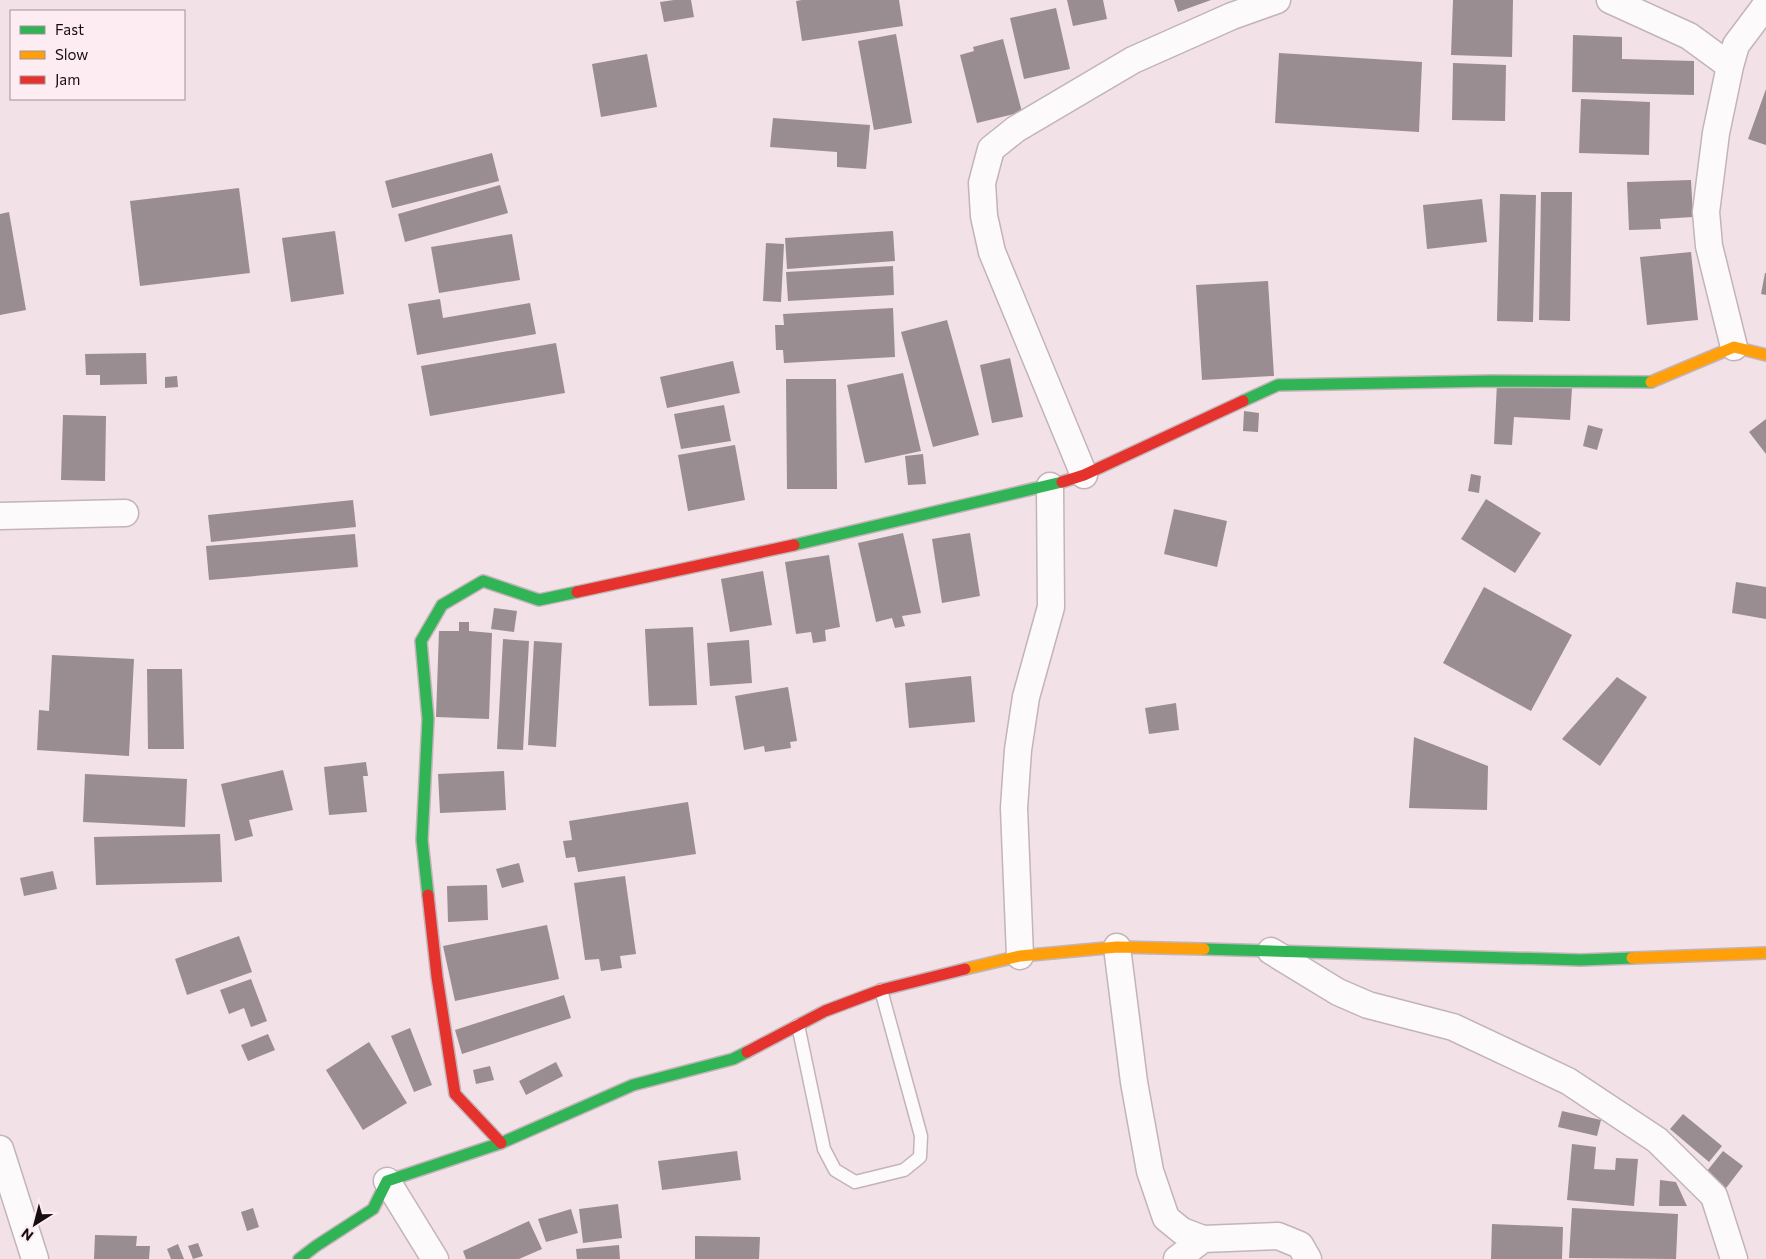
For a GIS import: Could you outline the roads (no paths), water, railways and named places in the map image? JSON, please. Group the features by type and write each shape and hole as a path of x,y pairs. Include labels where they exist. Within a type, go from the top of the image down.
{"street":[{"path":"1084,475 992,252 984,216 982,183 991,149 1016,129 1133,60 1232,16 1277,0"},
{"path":"1610,0 1690,36 1730,66"},
{"path":"1734,347 1709,246 1706,212 1716,133 1736,45 1766,5"},
{"path":"501,1143 455,1094 437,977 422,840 428,719 421,641 442,605 483,581 539,600 766,551 1050,486 1084,475 1278,385 1492,381 1651,382 1734,347 1766,355"},
{"path":"1020,956 1014,808 1018,750 1026,697 1051,607 1050,486"},
{"path":"0,516 125,513"},
{"path":"1117,947 1134,1082 1150,1171 1166,1218 1182,1231 1203,1239 1278,1236 1300,1245 1308,1259"},
{"path":"299,1259 373,1209 387,1182 501,1143 633,1084 733,1058 825,1011 882,990 1020,956 1117,947 1581,960 1766,953"},
{"path":"1271,951 1338,992 1368,1005 1453,1027 1576,1086 1657,1140 1714,1196 1734,1259"},
{"path":"0,1149 35,1259"},
{"path":"387,1182 435,1259"},
{"path":"1177,1259 1203,1239"}],"lane":[{"path":"798,1025 824,1149 835,1170 855,1182 904,1170 920,1157 921,1136 882,990"}]}
